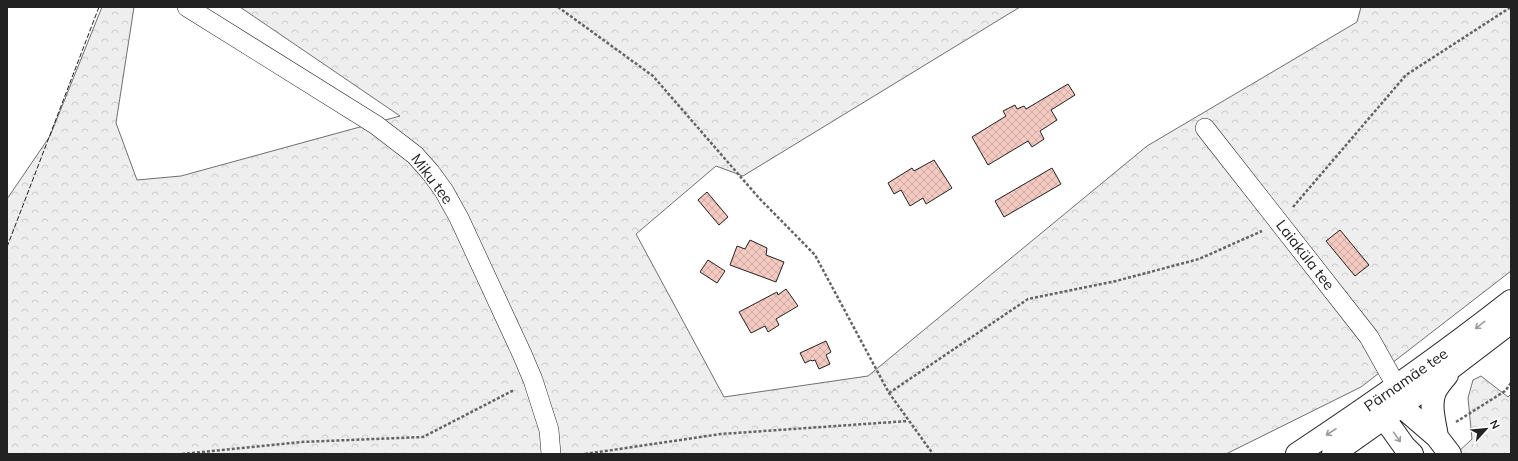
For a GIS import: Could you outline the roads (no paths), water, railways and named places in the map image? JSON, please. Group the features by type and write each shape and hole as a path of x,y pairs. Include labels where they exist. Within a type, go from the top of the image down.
{"main road":[{"name":"Pärnamäe tee","path":"1332,454 1392,404 1465,337 1511,301"},
{"name":"Pärnamäe tee","path":"1297,454 1363,410 1392,404 1456,364 1511,322"},
{"path":"1443,446 1433,411 1435,394 1436,389 1456,364"},
{"path":"1392,404 1443,446"},
{"path":"1392,404 1404,446 1412,454"}],"street":[{"name":"Miku tee","path":"187,7 376,125 415,155 444,190 460,218 533,380 549,430 551,454"},
{"name":"Laiaküla tee","path":"1205,128 1369,337 1392,404"}]}
